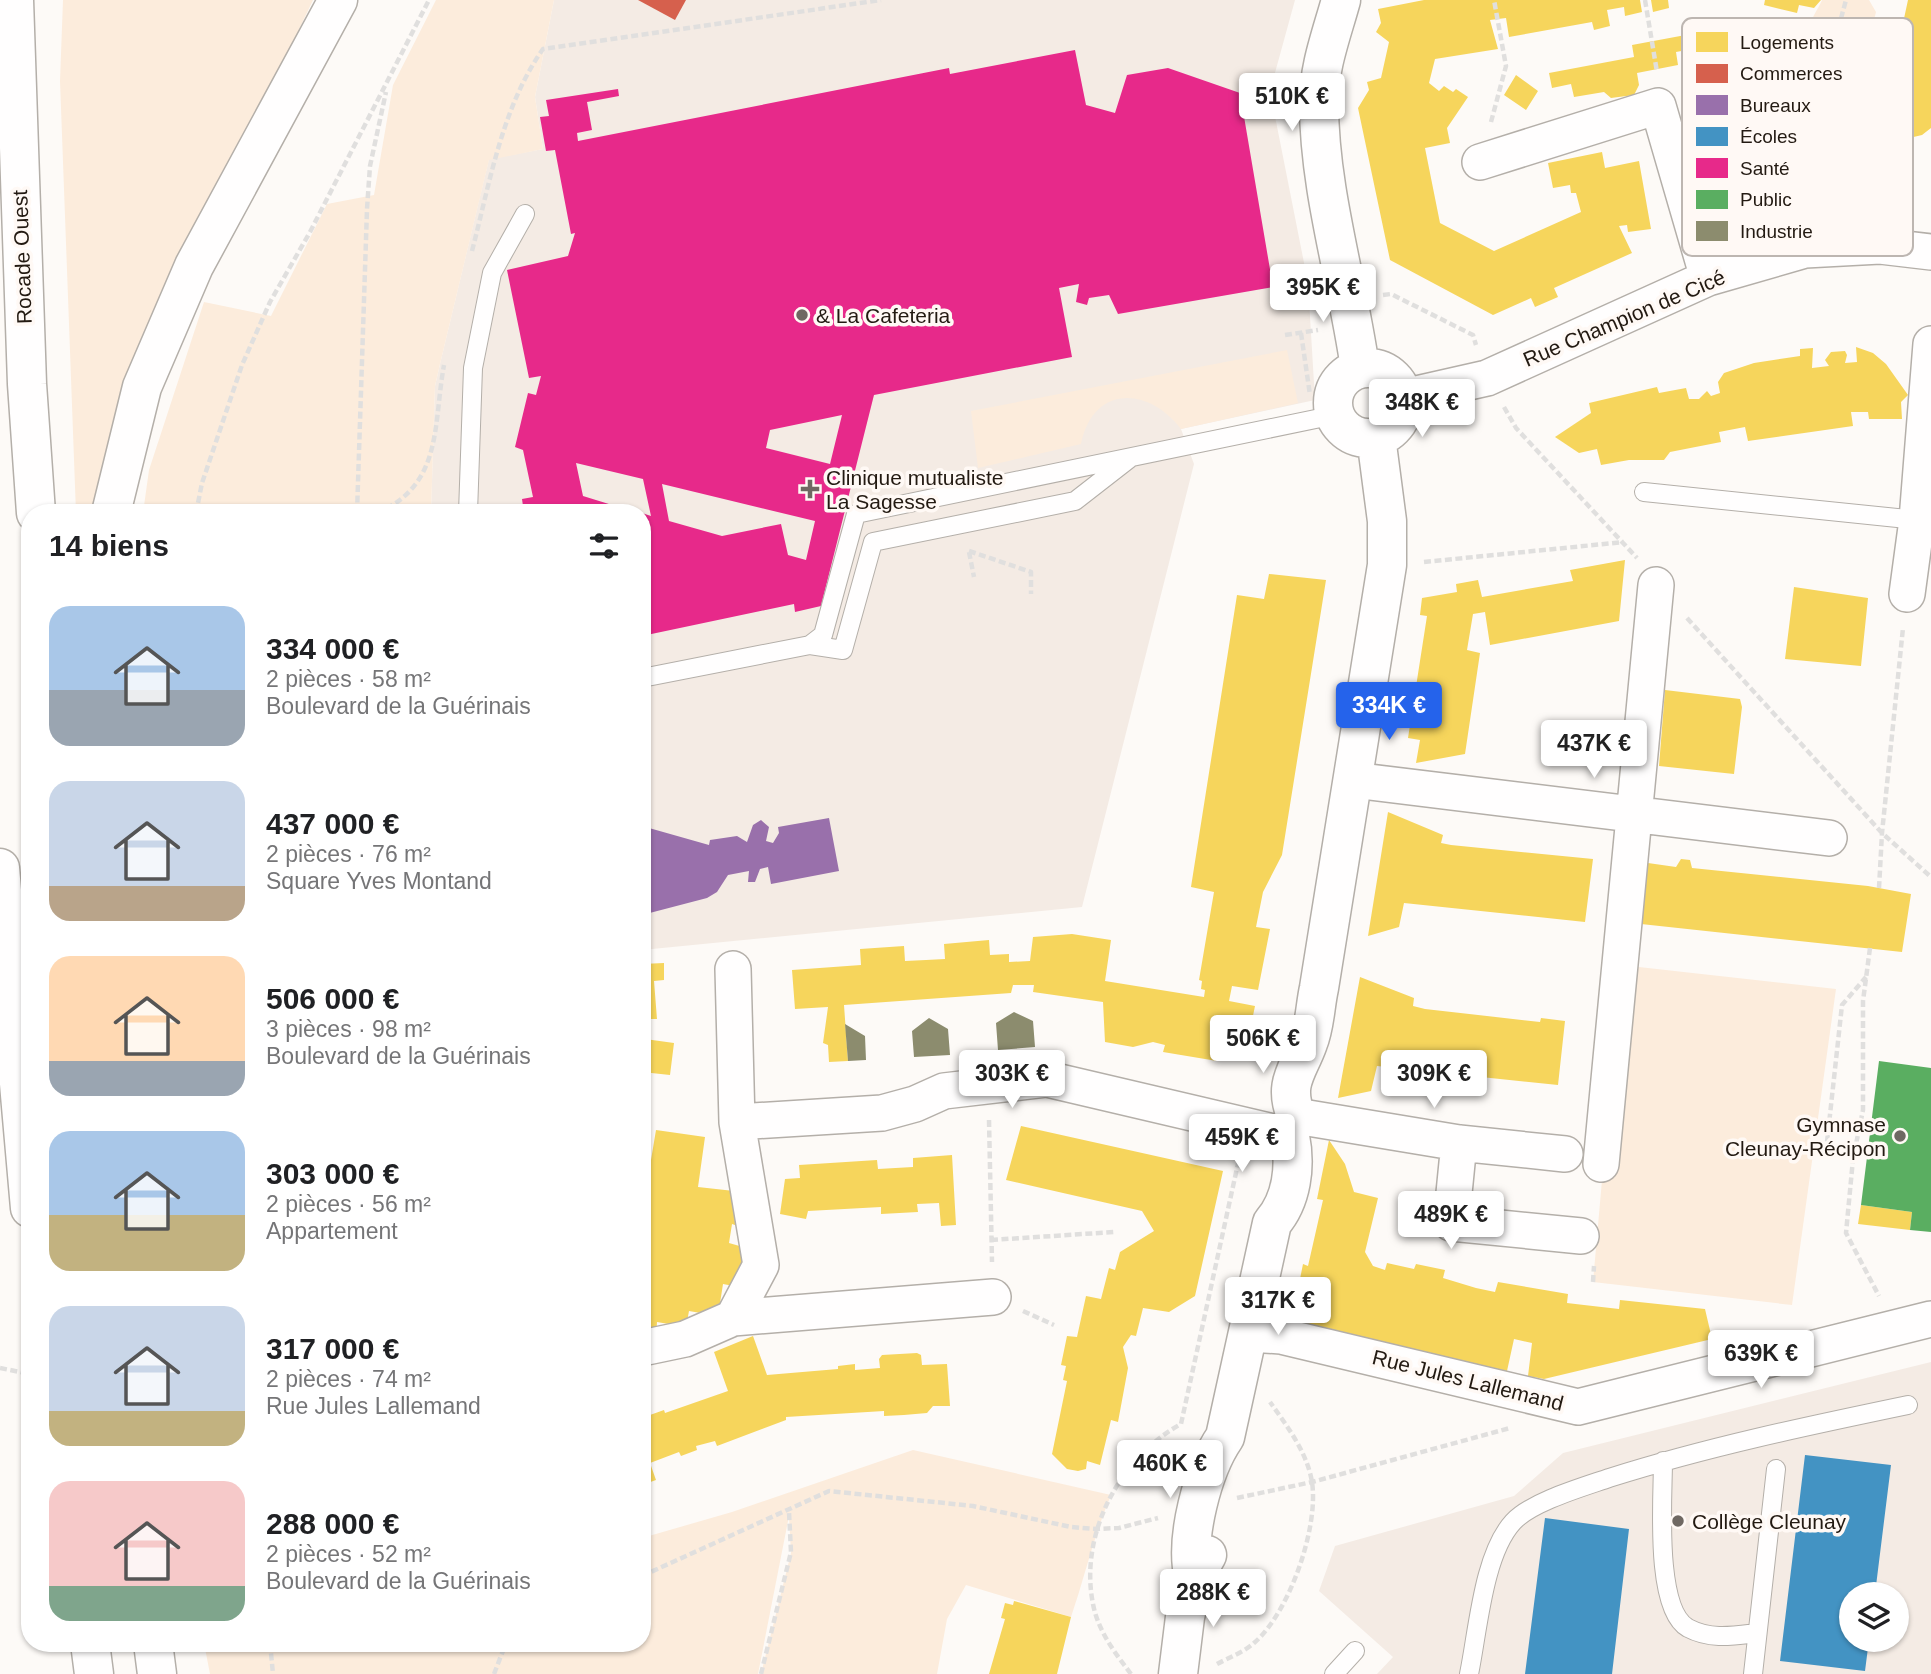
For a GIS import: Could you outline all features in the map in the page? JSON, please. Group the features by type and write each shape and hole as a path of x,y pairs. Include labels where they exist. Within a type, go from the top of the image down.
{"main road":[{"name":"Rocade Ouest","path":"14,0 27,384 35,504"},
{"path":"113,504 142,387 194,266 338,0"},
{"path":"1342,0 1325,59 1319,103 1328,186 1360,368"},
{"path":"1360,368 1379,370 1395,380 1403,397 1403,410 1397,423 1388,432 1376,437 1359,437 1324,418 1337,386 1346,375 1360,368"},
{"path":"1178,1674 1185,1617 1194,1577 1190,1560 1191,1542 1210,1462 1225,1437 1248,1334 1272,1223 1268,1198 1274,1164 1293,1126 1290,1091 1295,1066 1308,1043 1353,780 1387,565 1387,521 1376,437"},
{"path":"0,868 21,1106"},
{"path":"91,1652 94,1674"},
{"path":"154,1652 157,1674"}],"street":[{"path":"1480,162 1658,106 1682,190"},
{"name":"Rue Champion de Cicé","path":"1913,250 1931,252"},
{"path":"1701,256 1707,278"},
{"name":"Rue Champion de Cicé","path":"1403,397 1487,377 1707,278 1784,256"},
{"path":"1907,594 1917,520 1931,344"},
{"path":"1601,1164 1656,585"},
{"path":"1353,780 1829,838"},
{"path":"733,969 737,1122 761,1265 733,1318"},
{"path":"737,1122 882,1113 915,1104 944,1091 1047,1079 1293,1126 1565,1154"},
{"path":"1459,1143 1451,1223 1581,1236"},
{"path":"651,1346 685,1339 733,1318 993,1297"},
{"name":"Rue Jules Lallemand","path":"1248,1334 1281,1336 1578,1407 1931,1319"}],"lane":[{"path":"468,504 473,368 492,273 525,214"},
{"path":"810,645 823,635 856,514 1324,418"},
{"path":"651,676 810,645 843,650 873,542 1075,501 1129,459"},
{"path":"1644,492 1917,520"},
{"path":"1469,1674 1493,1556 1513,1521 1562,1493 1663,1461 1738,1440 1908,1405"},
{"path":"1663,1461 1661,1520 1669,1601 1685,1626 1715,1637 1757,1633"},
{"path":"1753,1674 1776,1469"},
{"path":"1334,1674 1355,1651"}],"path":[{"path":"198,504 202,484 247,353 270,302 429,0"},
{"path":"470,262 507,120 529,69 543,49 881,0"},
{"path":"1480,162 1506,66 1494,0"},
{"path":"1645,0 1658,78 1658,106"},
{"path":"1841,18 1846,0"},
{"path":"357,504 370,166 387,84"},
{"path":"1300,333 1324,418"},
{"path":"393,504 409,495 421,481 430,453 447,353"},
{"path":"963,523 974,577"},
{"path":"1387,565 1625,542"},
{"path":"968,551 1031,572 1031,594"},
{"path":"1880,888 1882,832 1907,594"},
{"path":"1870,948 1863,1001 1863,1110 1853,1159 1846,1233 1896,1327"},
{"path":"1853,1159 1827,1142 1842,1005 1866,977"},
{"path":"989,1084 993,1297"},
{"path":"1131,1674 1108,1644 1093,1607 1088,1569 1096,1529 1111,1495 1136,1461 1164,1434 1181,1424 1240,1155"},
{"path":"991,1240 1114,1232"},
{"path":"0,1368 21,1372"},
{"path":"1213,1674 1213,1666 1254,1643 1290,1595 1310,1531 1312,1482 1297,1440 1264,1395"},
{"path":"1230,1500 1312,1482 1512,1427"},
{"path":"651,1572 829,1492 973,1506 1071,1527 1096,1529 1118,1528 1168,1516"},
{"path":"761,1674 791,1552 789,1512"},
{"path":"271,1652 273,1674"},
{"path":"494,1674 503,1652"}],"shaded area":[{"path":"63,0 313,0 158,326 102,504 76,504 60,81"},
{"path":"436,0 554,0 535,97 543,149 489,160 435,386 431,504 144,504 149,470 204,302 271,316 327,204 374,195 393,85"},
{"name":"Clinique mutualiste La Sagesse","path":"554,0 1295,0 1270,91 1308,283 1315,400 1181,429 1194,464 1082,907 651,949 651,504 431,504 435,386 489,159 543,149 535,97"},
{"path":"1822,0 1869,0 1876,12 1874,18 1813,18"},
{"path":"1287,350 1298,403 1181,429 1168,415 1153,405 1138,399 1123,398 1109,402 1097,411 1087,425 1081,444 978,468 971,411"},
{"path":"1621,965 1836,989 1792,1305 1593,1282"},
{"name":"Collège Cleunay","path":"1931,1362 1931,1674 1377,1674 1393,1657 1319,1591 1335,1546 1514,1496 1563,1453"},
{"path":"913,1450 1111,1495 1071,1617 966,1585 947,1619 937,1674 761,1674 791,1553 789,1516 758,1674 210,1674 206,1652 651,1652 651,1535 732,1512"}],"building: Logements":[{"path":"1424,0 1640,0 1642,12 1625,16 1624,7 1607,10 1610,26 1594,30 1592,22 1509,37 1506,18 1490,20 1498,49 1435,59 1429,83 1439,91 1444,86 1453,92 1456,89 1468,97 1447,128 1450,143 1425,148 1440,223 1494,251 1581,212 1576,193 1571,193 1570,185 1553,188 1548,163 1602,152 1605,168 1639,161 1651,229 1628,232 1627,225 1619,226 1632,253 1554,288 1558,297 1535,307 1531,298 1493,315 1390,260 1358,108 1369,90 1367,82 1381,78 1389,42 1376,32 1381,23 1378,9"},
{"path":"1651,0 1668,0 1669,8 1653,12"},
{"path":"1765,0 1821,0 1814,8 1799,5 1797,13 1764,5"},
{"path":"1908,0 1931,0 1931,128 1922,135 1913,137 1913,18 1904,18"},
{"path":"1682,36 1682,51 1676,52 1678,65 1637,73 1639,85 1634,95 1611,98 1604,92 1574,97 1571,84 1552,88 1549,73 1634,57 1632,45"},
{"path":"1516,75 1538,91 1526,110 1504,95"},
{"path":"1856,347 1873,353 1886,364 1908,395 1901,402 1902,419 1869,419 1868,412 1851,412 1853,426 1748,441 1745,427 1719,432 1721,442 1670,452 1664,460 1629,460 1601,465 1597,449 1579,453 1555,437 1591,413 1589,403 1657,387 1659,393 1686,388 1689,399 1699,399 1707,391 1711,396 1720,393 1718,382 1724,373 1754,363 1800,356 1800,349 1813,348 1812,368 1829,366 1825,360 1831,352 1845,351 1845,363 1857,362"},
{"path":"1625,560 1619,621 1490,645 1485,612 1473,614 1467,650 1480,653 1465,754 1416,763 1420,740 1408,738 1427,616 1420,615 1422,598 1457,592 1456,584 1478,580 1482,597 1573,581 1570,570"},
{"path":"1269,574 1326,580 1282,855 1263,892 1256,927 1270,929 1258,990 1232,986 1229,1001 1255,1006 1245,1055 1219,1050 1217,1061 1163,1052 1165,1045 1153,1042 1133,1047 1105,1042 1103,1002 1033,992 1034,985 1013,985 1011,993 844,1005 848,1061 829,1062 828,1045 823,1043 828,1007 795,1009 792,970 861,965 860,949 904,946 905,961 945,959 944,944 989,940 990,955 1009,954 1009,962 1030,961 1033,937 1072,934 1111,940 1105,981 1204,997 1205,990 1201,989 1202,981 1199,980 1214,892 1191,887 1237,595 1264,599"},
{"path":"1794,587 1868,598 1861,666 1785,659"},
{"path":"1665,690 1740,699 1742,707 1734,774 1659,766"},
{"path":"1388,812 1443,835 1441,843 1593,859 1585,922 1404,903 1399,927 1368,936"},
{"path":"1681,859 1690,860 1692,868 1868,886 1911,894 1902,952 1641,924 1648,863 1676,867"},
{"path":"664,963 664,980 654,981 657,1019 651,1019 651,964"},
{"path":"1360,977 1414,998 1413,1006 1425,1009 1540,1022 1541,1018 1565,1021 1558,1085 1377,1066 1371,1091 1338,1098"},
{"path":"651,1040 674,1043 670,1075 651,1073"},
{"path":"1021,1126 1223,1171 1195,1296 1169,1312 1143,1308 1136,1336 1131,1335 1123,1347 1128,1368 1118,1422 1111,1420 1100,1465 1087,1461 1086,1469 1078,1471 1067,1469 1052,1454 1067,1381 1063,1380 1066,1366 1061,1365 1067,1336 1077,1337 1086,1296 1101,1299 1109,1268 1115,1270 1120,1252 1154,1231 1142,1211 1006,1180"},
{"path":"656,1130 705,1137 698,1187 743,1192 738,1226 732,1224 729,1243 743,1247 744,1288 723,1284 718,1316 689,1311 686,1327 657,1322 656,1339 651,1338 651,1160"},
{"path":"1329,1140 1345,1164 1354,1192 1378,1198 1365,1252 1373,1266 1385,1270 1387,1263 1414,1269 1416,1264 1445,1270 1443,1278 1495,1292 1498,1282 1568,1294 1567,1303 1619,1309 1620,1300 1705,1309 1712,1339 1544,1379 1528,1376 1532,1343 1514,1339 1507,1371 1309,1327 1295,1304 1303,1264 1308,1266 1323,1200 1317,1199"},
{"path":"952,1155 956,1225 941,1226 939,1203 917,1204 918,1212 881,1214 881,1207 808,1211 806,1219 780,1214 785,1179 800,1178 799,1165 877,1160 878,1169 913,1167 913,1158"},
{"path":"1861,1205 1912,1212 1910,1230 1858,1224"},
{"path":"753,1336 767,1375 838,1369 838,1366 855,1364 855,1370 880,1368 879,1359 882,1355 917,1353 921,1355 922,1365 947,1364 950,1406 933,1406 927,1413 904,1415 884,1416 884,1411 786,1417 786,1420 717,1446 715,1441 696,1446 697,1450 681,1456 679,1452 651,1463 651,1415 664,1410 665,1413 728,1391 714,1352"},
{"path":"651,1466 656,1480 651,1482"},
{"path":"1014,1601 1071,1617 1057,1674 989,1674 1005,1619 1001,1618 1005,1603 1013,1605"}],"building: Commerces":[{"path":"638,0 686,0 675,20"}],"building: Bureaux":[{"path":"829,818 839,871 771,884 768,867 760,869 755,882 748,882 749,871 728,875 717,892 707,898 651,913 651,829 709,845 710,840 737,836 747,842 753,825 761,820 769,827 766,841 773,843 779,833 778,827"}],"building: Écoles":[{"path":"1805,1455 1891,1465 1876,1582 1839,1582 1839,1652 1867,1652 1865,1671 1780,1661"},
{"path":"1545,1518 1629,1529 1612,1674 1525,1674"}],"building: Santé":[{"path":"1075,50 1086,105 1115,113 1127,75 1168,68 1240,93 1273,287 1118,314 1109,295 1089,298 1087,305 1076,302 1079,284 1059,288 1072,357 874,395 821,606 795,612 794,604 651,634 651,504 648,504 643,479 576,463 583,496 609,504 523,504 522,499 533,497 523,450 515,447 528,393 536,395 541,376 529,378 507,270 568,256 575,233 571,234 555,150 546,151 540,117 549,116 546,100 618,89 619,96 587,102 592,130 577,133 578,141 949,68 950,74","holes":["842,415 830,464 766,448 770,430","662,484 815,521 806,560 788,555 781,524 722,536 669,521"]}],"building: Public":[{"name":"Gymnase Cleunay-Récipon","path":"1879,1061 1931,1068 1931,1232 1910,1230 1912,1212 1861,1205"}],"building: Industrie":[{"path":"1014,1012 1033,1021 1035,1047 998,1050 996,1023"},
{"path":"929,1018 948,1029 950,1055 914,1057 912,1031"},
{"path":"845,1024 865,1036 866,1060 848,1061"}],"place":[{"name":"& La Cafeteria","path":"802,315"},
{"name":"Clinique mutualiste La Sagesse","path":"810,489"},
{"name":"Gymnase Cleunay-Récipon","path":"1900,1136"},
{"name":"Collège Cleunay","path":"1678,1521"}]}
